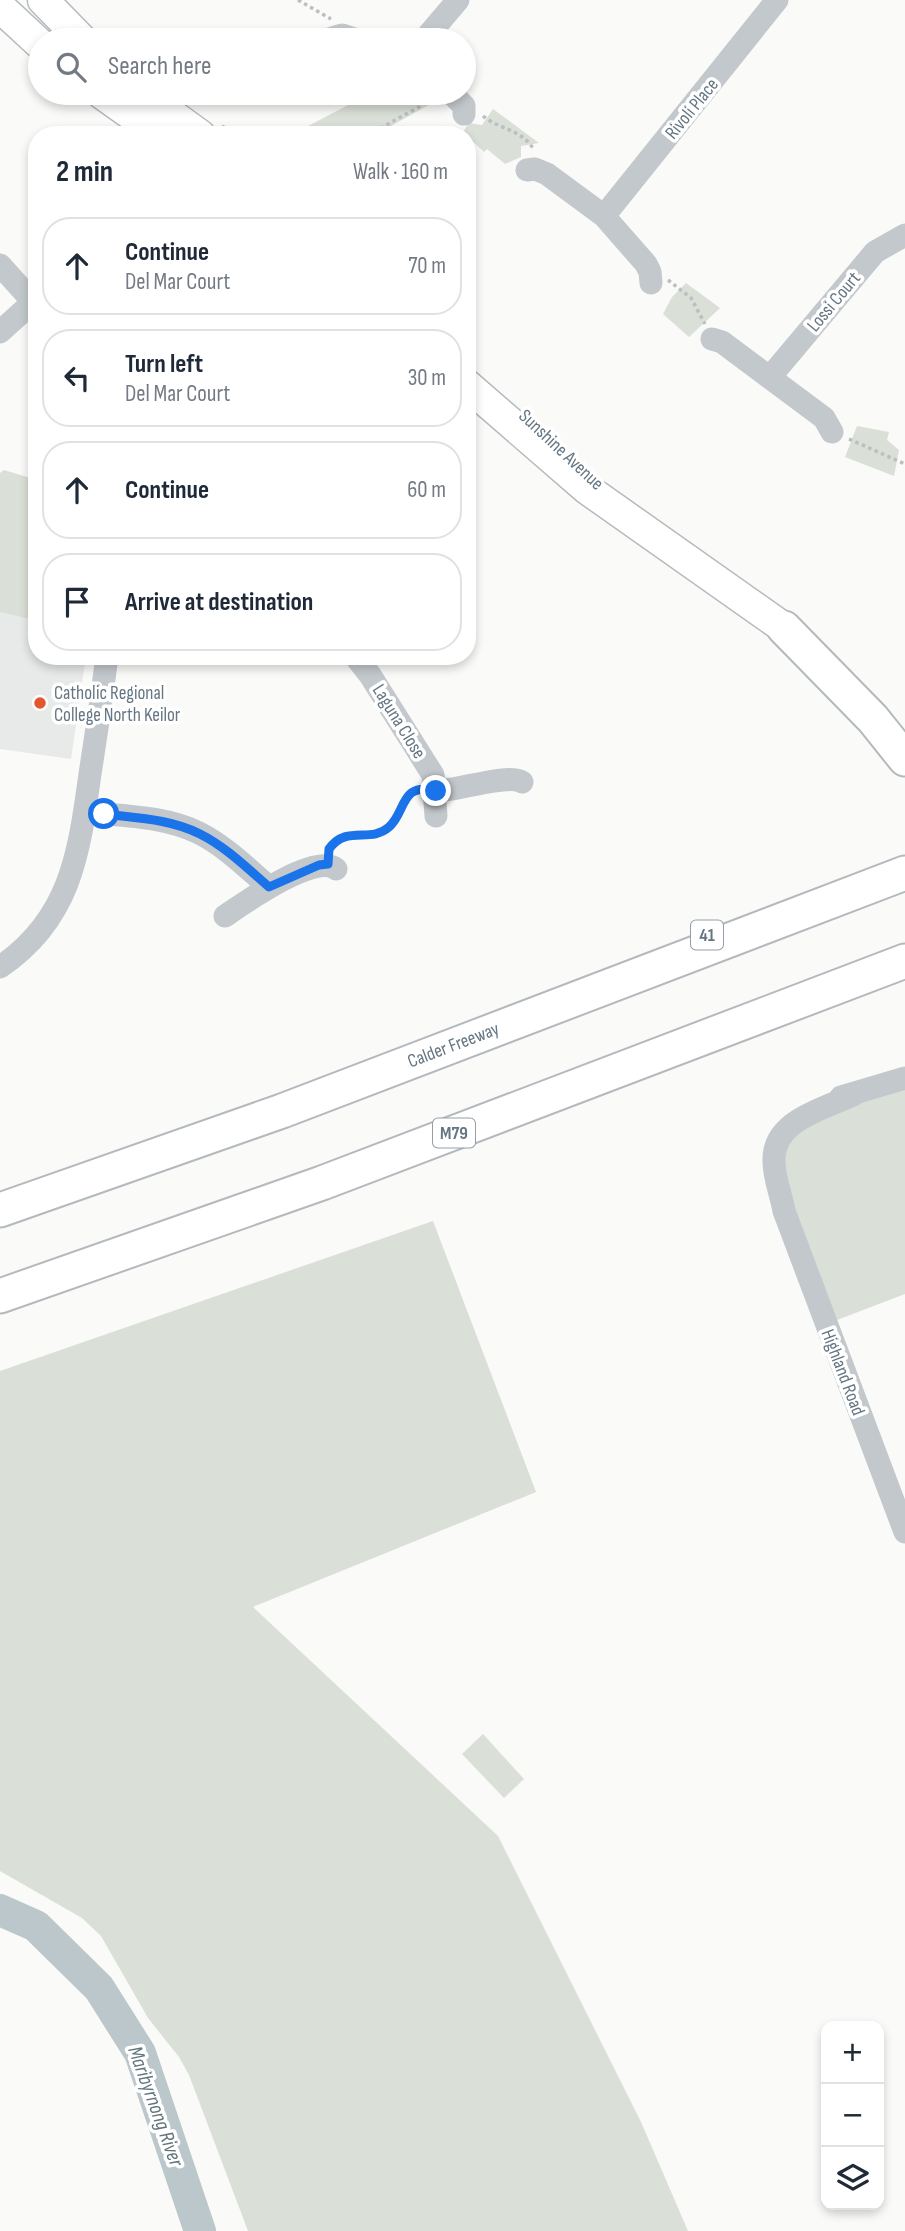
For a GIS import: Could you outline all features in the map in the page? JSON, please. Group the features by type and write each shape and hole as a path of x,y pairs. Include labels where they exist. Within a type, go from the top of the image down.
{"highway":[{"path":"784,628 905,727"},
{"path":"784,628 873,719 905,759"},
{"name":"41","path":"514,1021 546,999 586,981 905,860"},
{"name":"Calder Freeway","path":"0,1210 282,1111 905,873"},
{"name":"M79","path":"0,1296 310,1188 905,961"}],"main road":[{"path":"43,0 70,28"},
{"path":"0,7 28,33"},
{"path":"118,105 147,126"},
{"path":"159,105 188,126"},
{"name":"Sunshine Avenue","path":"476,369 595,479 654,538"},
{"name":"Sunshine Avenue","path":"476,393 587,488 784,628"}],"street":[{"path":"434,28 458,0"},
{"name":"Rivoli Place","path":"604,216 777,0"},
{"path":"531,169 547,174 604,216 650,278"},
{"name":"Lossi Court","path":"770,377 874,252 905,234"},
{"path":"0,265 28,296"},
{"path":"0,332 28,310"},
{"path":"712,338 722,342 824,418 832,432"},
{"path":"0,967 32,941 57,908 73,871 85,812 106,665"},
{"name":"Laguna Close","path":"362,665 433,775 436,816"},
{"path":"436,791 461,789 511,778 522,782"},
{"path":"85,812 155,820 188,828 222,847 269,887"},
{"path":"225,916 269,887 319,865 332,866"},
{"name":"Highland Road","path":"905,1078 798,1110 782,1121 774,1139 765,1150 764,1165 774,1196 784,1211 905,1532"}],"path":[{"path":"298,0 335,22 338,28"},
{"path":"384,126 421,105"},
{"path":"471,105 488,120 524,137 535,153 531,169"},
{"path":"650,278 674,283 691,299 712,338"},
{"path":"832,432 905,464"},
{"path":"332,866 328,851 340,839 348,835 383,832 392,825 402,803 417,790 424,788 436,791"}],"shaded area":[{"path":"348,105 429,105 391,126 308,126"},
{"path":"493,109 539,143 521,146 521,157 505,164 487,149 484,152 476,144 476,126 467,126 469,123 482,125"},
{"path":"686,283 720,308 689,337 663,314 672,297"},
{"path":"857,426 889,432 887,440 899,450 894,476 845,457"},
{"path":"4,470 28,477 28,619 0,612 0,473"},
{"name":"Catholic Regional College North Keilor","path":"0,612 28,619 28,665 85,665 71,759 0,749"},
{"path":"905,1087 905,1294 837,1320 785,1183 782,1143 804,1122"},
{"path":"433,1221 536,1492 253,1607 498,1836 641,2122 688,2231 248,2231 189,2075 179,2057 148,2018 101,1936 82,1918 0,1871 0,1371"},
{"path":"483,1734 524,1779 504,1798 462,1754"}],"waterway":[{"name":"Maribyrnong River","path":"0,1910 36,1926 99,1988 140,2053 200,2231"}],"place":[{"name":"Catholic Regional College North Keilor","path":"40,703"}],"route":[{"path":"104,814 155,820 188,828 222,847 269,887 319,865 328,864 329,849 344,836 378,834 388,828 402,803 417,790 424,788 436,791"}]}
